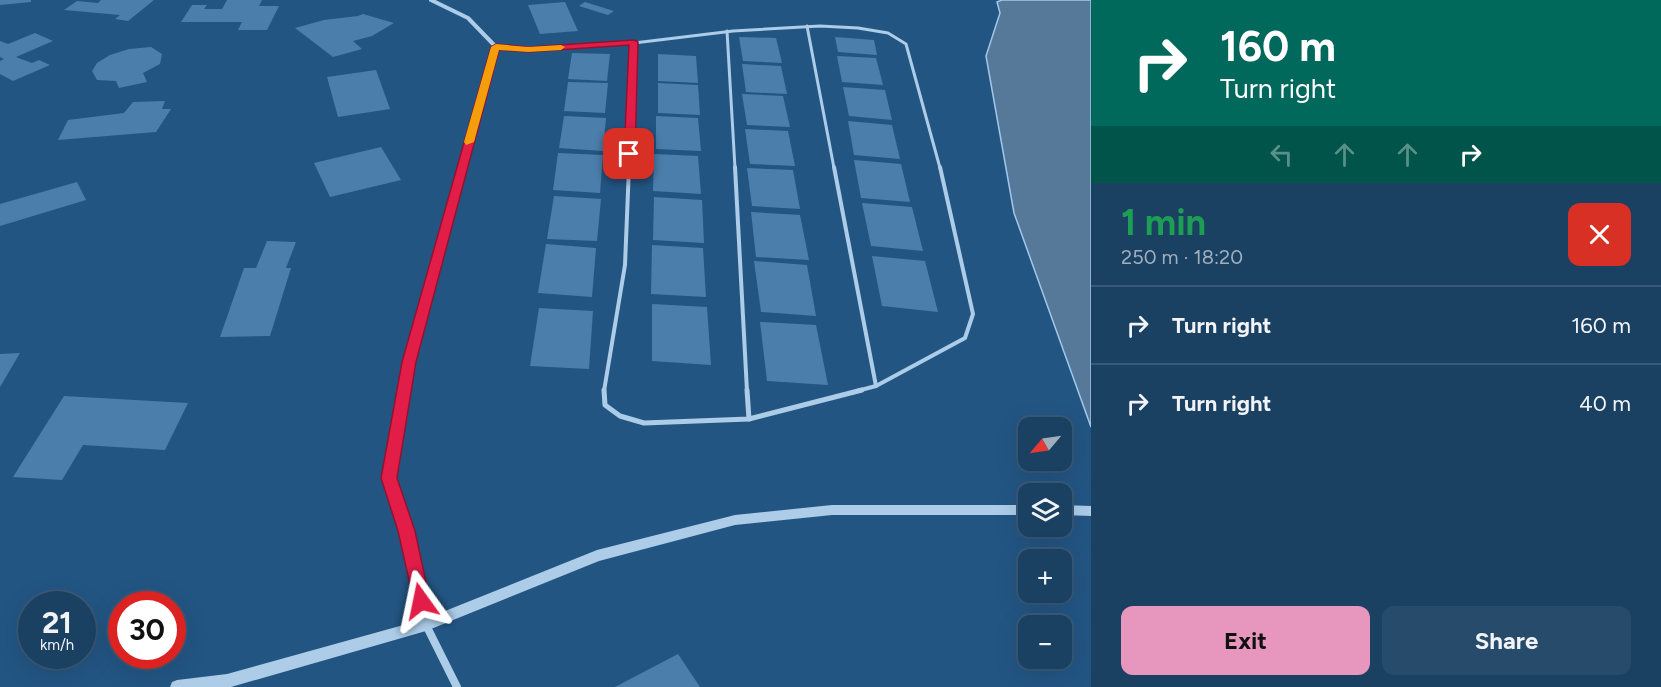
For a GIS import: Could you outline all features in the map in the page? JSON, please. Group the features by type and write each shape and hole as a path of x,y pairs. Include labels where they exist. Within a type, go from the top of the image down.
{"street":[{"path":"431,0 466,15 480,27 496,47 409,362 389,478 406,531 426,625 457,687"},
{"path":"177,687 227,681 426,625 597,556 735,520 832,510 1018,510"},
{"path":"1072,510 1091,511"}],"lane":[{"path":"496,47 528,50 634,42 727,31 807,26 887,32 898,36 906,44 938,160 973,314 965,338 876,386 749,419 644,423 620,416 605,405 604,392 625,265 634,42"},
{"path":"807,26 876,386"},
{"path":"727,31 749,419"}],"water":[{"path":"1002,0 1091,0 1091,427 1014,213 986,56 1000,13 997,2"}],"building":[{"path":"0,0 31,0 31,2 0,5"},
{"path":"101,0 154,0 128,21 115,19 120,15 64,10 77,1 98,3"},
{"path":"227,0 262,0 259,6 279,6 267,30 238,30 242,22 181,22 192,5 207,5 204,9 222,9"},
{"path":"565,2 578,31 540,34 528,5"},
{"path":"585,2 614,11 608,15 579,6"},
{"path":"363,14 394,23 372,36 353,41 362,49 333,57 295,28 324,20"},
{"path":"35,33 53,41 16,57 32,63 39,60 50,65 13,81 0,74 0,61 4,59 0,57 0,41 8,44"},
{"path":"739,37 776,38 782,63 743,61"},
{"path":"835,37 874,40 877,55 838,52"},
{"path":"151,47 162,54 160,64 143,73 147,82 119,88 116,81 97,80 92,71 97,63 110,55 129,49"},
{"path":"572,53 610,54 607,81 568,79"},
{"path":"658,54 696,56 698,83 658,81"},
{"path":"837,56 876,58 883,85 842,82"},
{"path":"742,64 781,66 787,94 746,92"},
{"path":"376,70 390,109 338,117 327,77"},
{"path":"568,82 608,83 605,113 564,111"},
{"path":"658,83 698,85 700,115 658,113"},
{"path":"843,87 885,90 892,120 849,116"},
{"path":"742,94 783,96 790,127 747,125"},
{"path":"165,101 162,109 171,109 156,132 58,140 68,120 124,113 133,102"},
{"path":"564,116 606,118 603,151 559,148"},
{"path":"656,116 698,118 701,151 656,149"},
{"path":"848,121 892,125 900,159 854,155"},
{"path":"745,129 788,131 795,166 750,164"},
{"path":"381,147 401,180 330,197 314,163"},
{"path":"558,153 603,155 600,193 553,190"},
{"path":"654,154 698,156 701,194 653,191"},
{"path":"854,160 901,164 910,202 861,198"},
{"path":"747,168 793,170 800,209 752,206"},
{"path":"77,182 86,200 0,226 0,204"},
{"path":"554,196 601,199 597,241 547,239"},
{"path":"654,197 702,200 704,243 653,240"},
{"path":"862,203 912,207 923,251 871,246"},
{"path":"751,212 800,215 809,260 756,257"},
{"path":"267,241 296,242 286,268 291,268 270,336 220,337 244,268 256,268"},
{"path":"546,244 596,248 592,297 538,293"},
{"path":"652,245 703,248 706,297 651,294"},
{"path":"872,256 925,261 938,312 882,306"},
{"path":"754,261 807,265 816,316 761,312"},
{"path":"652,304 707,307 711,365 652,361"},
{"path":"539,308 593,311 589,369 530,366"},
{"path":"760,322 816,325 828,385 767,381"},
{"path":"20,353 0,387 0,354"},
{"path":"64,396 188,403 165,450 83,445 62,480 13,477"},
{"path":"678,654 700,687 615,687"}],"slow traffic":[{"path":"469,142 496,47 528,50 561,47"}],"route":[{"path":"421,601 406,531 389,478 409,362 496,47 528,50 634,42 629,154"}]}
